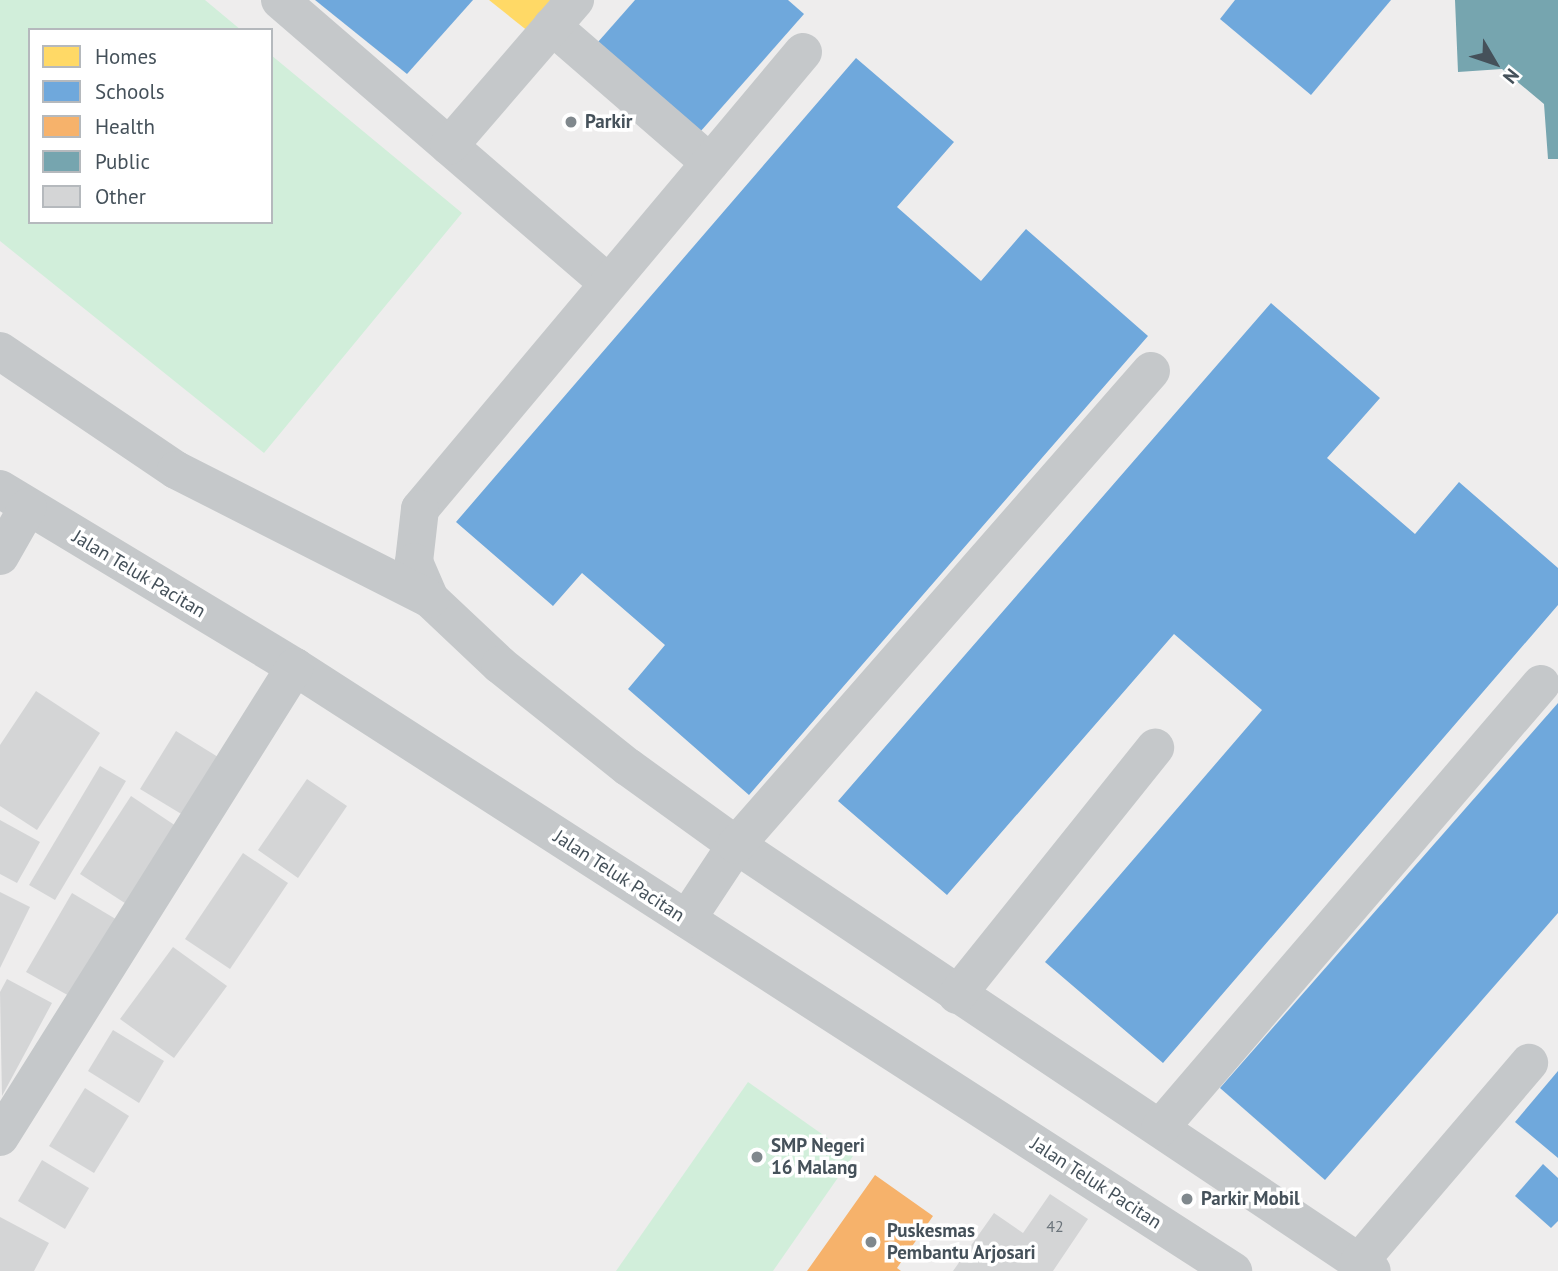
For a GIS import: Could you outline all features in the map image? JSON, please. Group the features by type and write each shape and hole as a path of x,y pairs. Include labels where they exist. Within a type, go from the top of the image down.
{"street":[{"path":"280,0 607,281"},
{"path":"449,146 563,13 710,163"},
{"path":"430,599 414,562 420,509 607,281 803,52"},
{"path":"0,351 176,470 430,599 510,673 628,767 736,845 1365,1267 1529,1063"},
{"path":"687,919 736,845 1151,372"},
{"path":"0,556 14,498"},
{"name":"Jalan Teluk Pacitan","path":"14,498 295,667 1233,1271"},
{"path":"0,1137 295,667"},
{"path":"1160,1128 1541,684"},
{"path":"957,995 1155,748"}],"green space":[{"path":"0,0 205,0 239,28 28,28 28,224 273,224 273,57 462,213 264,453 0,241"},
{"path":"748,1082 853,1156 773,1271 616,1271"}],"building: Homes":[{"path":"489,0 557,0 529,32"}],"building: Schools":[{"path":"315,0 473,0 407,74"},
{"path":"635,0 788,0 804,14 700,132 598,42"},
{"path":"1235,0 1391,0 1311,95 1220,19"},
{"path":"856,58 954,142 897,207 981,281 1026,229 1148,336 749,795 628,689 665,645 582,573 553,606 456,522"},
{"path":"1271,303 1380,398 1327,458 1415,534 1459,482 1558,568 1558,605 1163,1063 1045,962 1262,710 1174,634 947,895 838,801"},
{"path":"1558,703 1558,913 1325,1180 1220,1088"},
{"path":"1558,1071 1558,1158 1515,1122"},
{"path":"1543,1164 1558,1178 1558,1221 1551,1228 1515,1196"}],"building: Health":[{"name":"Puskesmas Pembantu Arjosari","path":"875,1175 933,1216 897,1268 901,1271 807,1271"}],"building: Public":[{"path":"1455,0 1558,0 1558,159 1548,159 1544,104 1502,69 1458,72"}],"building: Other":[{"path":"36,691 100,733 37,830 0,806 0,745"},
{"path":"176,731 218,757 183,815 140,789"},
{"path":"100,766 126,781 55,900 29,885"},
{"path":"307,779 347,806 298,878 258,850"},
{"path":"131,796 182,830 131,907 80,874"},
{"path":"0,820 40,842 17,883 0,874"},
{"path":"243,853 288,883 230,969 185,939"},
{"path":"0,892 30,907 0,968"},
{"path":"72,893 119,921 73,998 26,972"},
{"path":"173,947 227,986 174,1058 120,1019"},
{"path":"7,979 52,1003 2,1096 0,992"},
{"path":"113,1030 164,1061 139,1103 88,1071"},
{"path":"85,1088 129,1116 94,1173 49,1146"},
{"path":"42,1160 89,1188 65,1229 18,1201"},
{"path":"1050,1194 1088,1219 1053,1271 953,1271 994,1213 1023,1233"},
{"path":"0,1217 49,1243 34,1271 0,1271"}],"place":[{"name":"Parkir","path":"571,122"},
{"name":"SMP Negeri 16 Malang","path":"757,1157"},
{"name":"Parkir Mobil","path":"1187,1199"},
{"name":"Puskesmas Pembantu Arjosari","path":"871,1242"}]}
